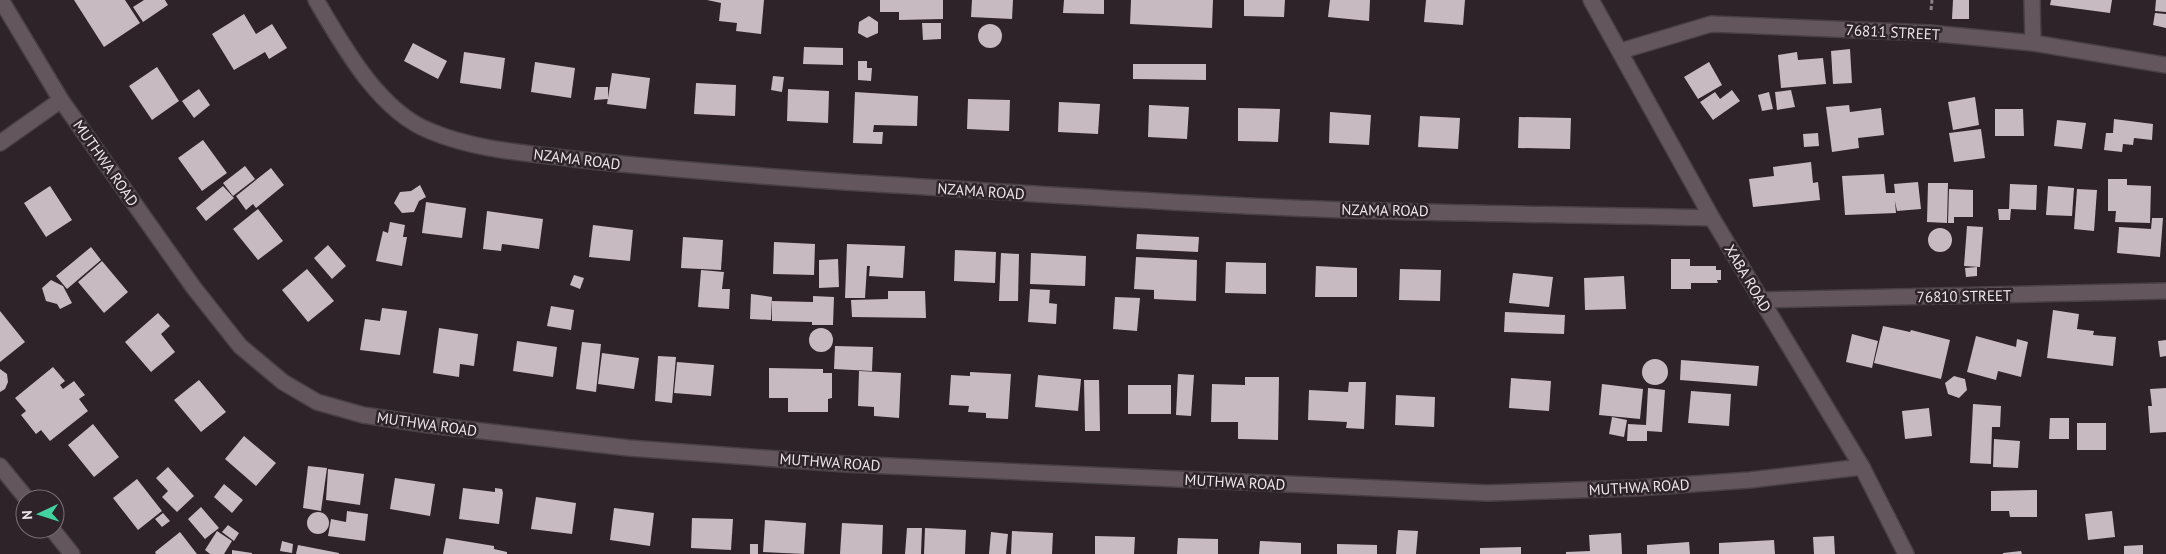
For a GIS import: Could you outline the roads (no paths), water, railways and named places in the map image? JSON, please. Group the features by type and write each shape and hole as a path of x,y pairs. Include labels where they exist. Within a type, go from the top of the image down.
{"street":[{"name":"MUTHWA ROAD","path":"1,0 61,100 194,288 240,346 282,382 317,402 364,415 429,425 629,448 845,464 1487,493 1693,484 1750,480 1862,467"},
{"name":"NZAMA ROAD","path":"316,0 342,44 376,89 398,112 426,130 464,143 537,155 673,170 1042,195 1296,208 1712,218"},
{"name":"XABA ROAD","path":"1591,0 1712,218 1862,467 1906,554"},
{"path":"2032,0 2033,43"},
{"name":"76811 STREET","path":"1621,52 1711,24 1930,34 2033,43 2166,65"},
{"path":"0,143 61,100"},
{"name":"76810 STREET","path":"1761,300 2166,291"},
{"path":"0,466 19,489"},
{"path":"60,539 72,554"}]}
